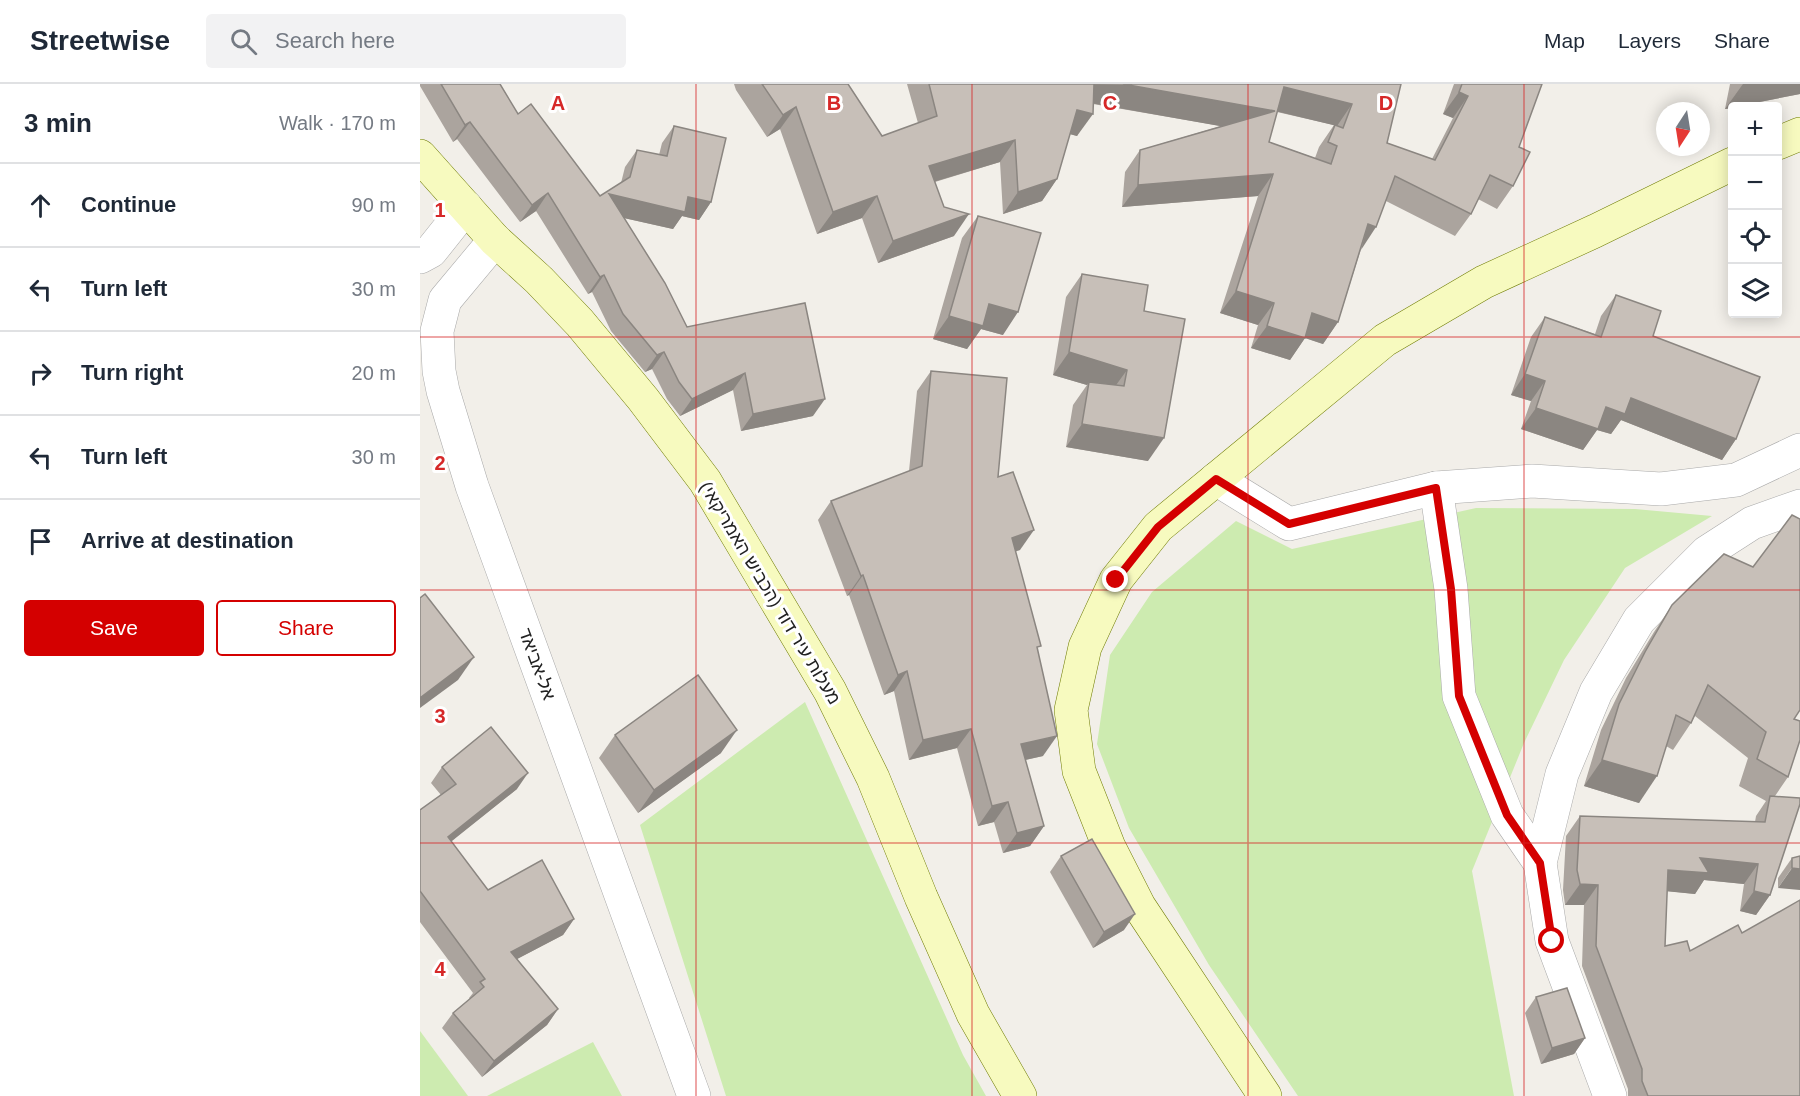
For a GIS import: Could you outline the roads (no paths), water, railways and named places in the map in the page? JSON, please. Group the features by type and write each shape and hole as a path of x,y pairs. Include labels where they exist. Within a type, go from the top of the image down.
{"street":[{"path":"1782,141 1800,134"},
{"name":"מעלות עיר דוד (הכביש האמריקאי)","path":"420,156 495,240 539,280 580,323 643,399 705,481 830,691 873,778 921,897 973,1014 1020,1096"},
{"path":"1265,1096 1139,906 1114,856 1079,771 1071,710 1085,647 1116,580 1158,527 1385,340 1484,282 1728,166"},
{"path":"420,257 431,251 466,207"},
{"name":"אל-אביאד","path":"495,240 445,300 437,331 442,392 472,486 694,1096"},
{"path":"1216,479 1289,524 1436,488 1532,481 1661,489 1736,480 1800,450"},
{"path":"1436,488 1451,589 1459,696 1507,815 1540,863"},
{"path":"1610,1096 1552,941 1540,863 1562,774 1596,692 1639,620 1707,552 1752,523 1800,506"}]}
